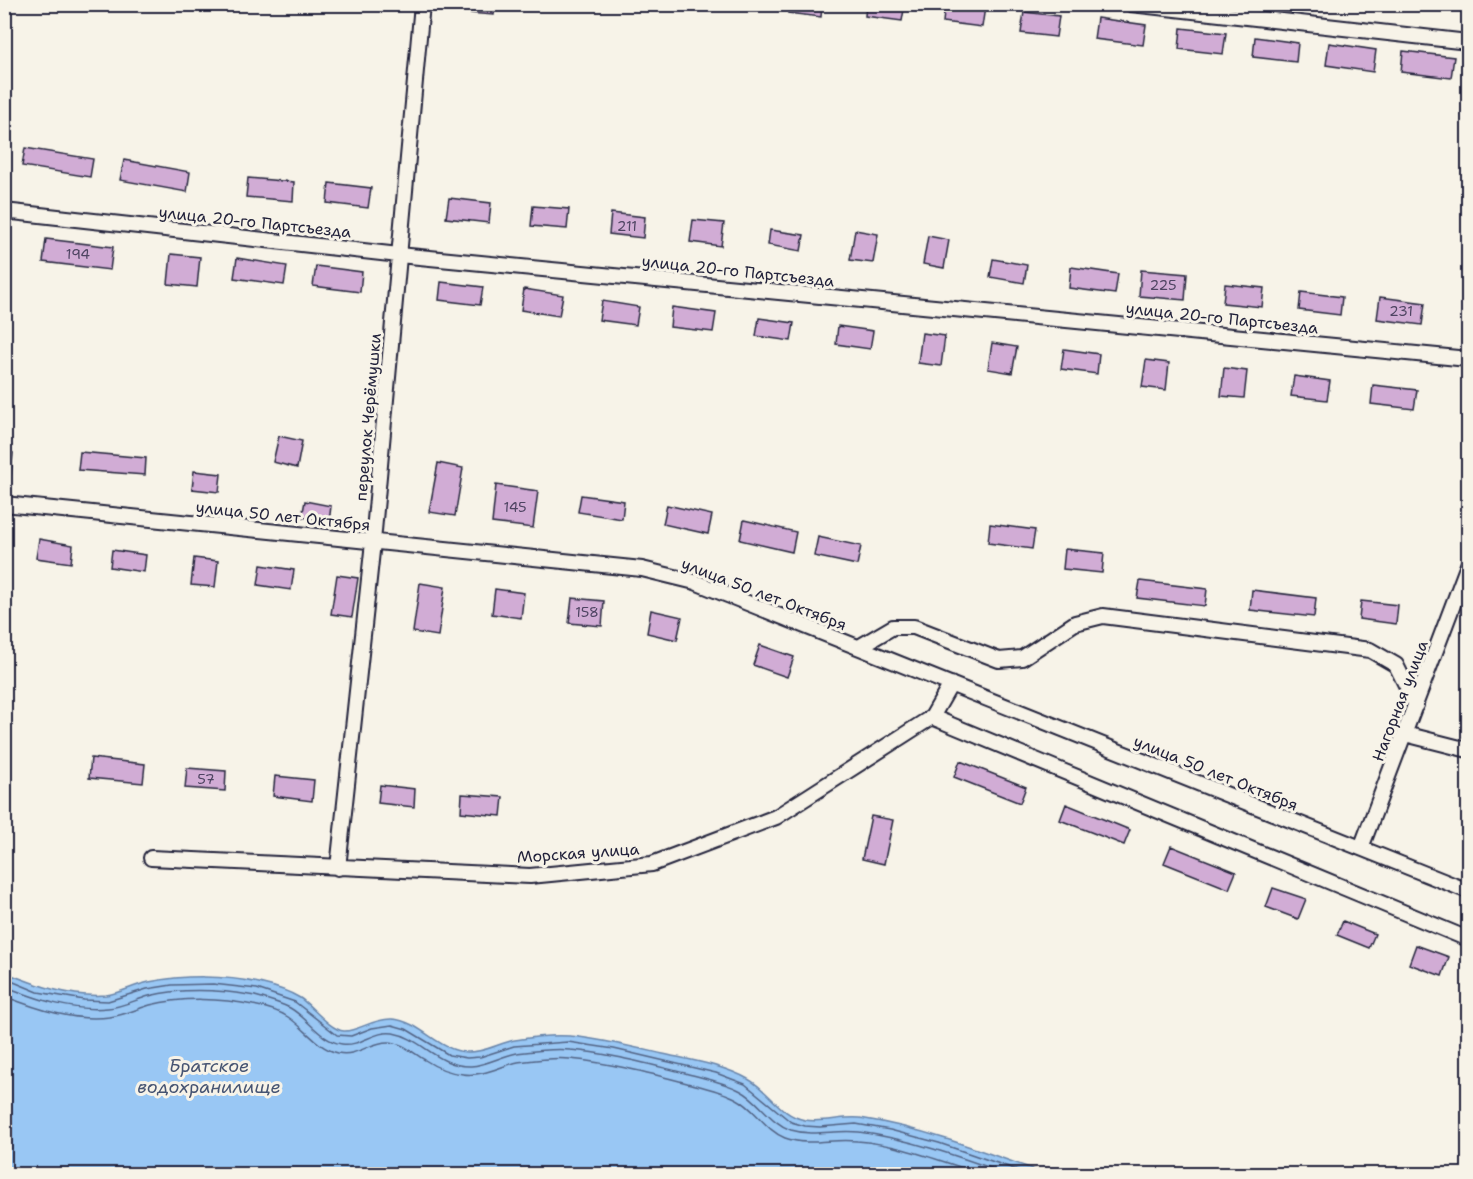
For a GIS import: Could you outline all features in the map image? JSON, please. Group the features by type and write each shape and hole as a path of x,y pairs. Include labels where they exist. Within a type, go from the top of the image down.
{"street":[{"name":"переулок Черёмушки","path":"338,868 373,542 423,4"},
{"path":"1131,4 1468,42"},
{"name":"улица 20-го Партсъезда","path":"4,211 399,255 1468,359"},
{"name":"улица 50 лет Октября","path":"4,504 642,569 695,582 1468,891"},
{"name":"Нагорная улица","path":"1362,848 1468,565"},
{"path":"859,647 893,627 914,627 999,660 1022,658 1075,623 1103,616 1370,650 1396,665 1416,705"},
{"name":"Морская улица","path":"151,858 530,876 652,864 776,817 932,717 951,684"},
{"path":"932,717 1468,939"},
{"path":"1405,734 1468,750"}],"water":[{"name":"Братское водохранилище","path":"4,972 54,990 93,995 112,994 143,983 176,978 218,977 246,980 296,995 339,1030 349,1031 385,1019 392,1019 412,1025 447,1047 467,1052 479,1051 515,1040 542,1037 570,1036 605,1041 695,1061 738,1074 762,1089 796,1118 812,1121 860,1118 884,1122 1001,1157 1046,1174 5,1174"}],"building":[{"path":"457,4 495,4 494,15 456,12"},
{"path":"708,4 749,4 748,10"},
{"path":"789,4 822,4 821,17 788,13"},
{"path":"866,4 905,4 902,21 865,16"},
{"path":"945,4 985,7 982,27 943,22"},
{"path":"1024,12 1059,16 1056,37 1021,33"},
{"path":"1097,18 1146,25 1143,45 1094,39"},
{"path":"1181,28 1226,33 1223,54 1179,49"},
{"path":"1255,37 1298,43 1296,62 1253,57"},
{"path":"1329,43 1376,50 1373,72 1326,65"},
{"path":"1403,51 1454,57 1451,78 1401,72"},
{"path":"25,148 93,159 90,177 22,166"},
{"path":"124,160 190,172 187,192 120,180"},
{"path":"248,178 294,182 293,201 246,197"},
{"path":"329,183 371,188 368,208 327,203"},
{"path":"449,198 491,203 489,223 446,218"},
{"path":"533,206 569,209 567,229 531,226"},
{"path":"611,213 645,217 643,238 609,234"},
{"path":"693,220 724,223 721,246 690,242"},
{"path":"770,230 804,235 801,251 768,245"},
{"path":"855,230 878,234 873,263 850,260"},
{"path":"928,236 949,240 944,268 923,264"},
{"path":"46,239 113,247 110,270 43,262"},
{"path":"171,254 200,257 197,287 168,284"},
{"path":"237,258 287,266 284,285 234,278"},
{"path":"993,259 1027,265 1024,283 990,277"},
{"path":"316,266 362,272 360,292 313,286"},
{"path":"1071,267 1118,274 1115,294 1069,288"},
{"path":"1141,270 1187,274 1185,300 1139,296"},
{"path":"441,282 483,287 480,305 439,300"},
{"path":"1225,284 1264,288 1262,307 1223,303"},
{"path":"524,289 563,295 559,316 521,310"},
{"path":"1301,292 1342,297 1340,315 1299,310"},
{"path":"1380,297 1425,303 1422,325 1377,319"},
{"path":"602,301 639,307 636,325 599,320"},
{"path":"672,307 716,313 713,332 670,327"},
{"path":"759,318 794,323 791,341 756,336"},
{"path":"838,326 873,331 870,349 836,344"},
{"path":"922,333 945,336 941,366 918,363"},
{"path":"992,343 1017,347 1012,373 988,369"},
{"path":"1064,349 1099,354 1097,374 1061,369"},
{"path":"1146,360 1169,363 1166,390 1142,387"},
{"path":"1224,368 1247,371 1244,398 1221,396"},
{"path":"1294,376 1330,381 1327,400 1291,396"},
{"path":"1373,385 1417,390 1414,409 1371,404"},
{"path":"279,436 302,441 297,468 273,462"},
{"path":"4,452 13,453 11,474 4,473"},
{"path":"80,452 146,458 145,475 78,470"},
{"path":"438,463 463,468 455,516 429,512"},
{"path":"194,471 221,474 219,492 192,489"},
{"path":"496,485 538,491 533,528 492,523"},
{"path":"581,495 624,501 622,519 578,512"},
{"path":"305,501 331,506 329,522 302,517"},
{"path":"667,505 712,515 708,534 663,524"},
{"path":"744,520 796,532 792,552 740,540"},
{"path":"990,524 1035,530 1032,549 988,543"},
{"path":"818,537 861,546 857,565 814,556"},
{"path":"39,539 73,545 71,563 36,558"},
{"path":"1065,549 1104,553 1102,573 1063,569"},
{"path":"112,550 146,555 144,572 110,567"},
{"path":"194,558 218,561 215,587 191,585"},
{"path":"261,565 294,570 291,590 258,585"},
{"path":"337,575 358,578 352,617 331,614"},
{"path":"1140,581 1207,589 1205,606 1137,598"},
{"path":"420,583 445,587 438,636 413,632"},
{"path":"495,589 524,593 521,618 492,614"},
{"path":"1252,590 1316,598 1314,617 1250,610"},
{"path":"572,598 604,601 602,626 569,623"},
{"path":"1361,601 1398,605 1396,624 1359,619"},
{"path":"651,610 682,617 677,640 647,633"},
{"path":"760,645 794,657 787,677 753,665"},
{"path":"91,758 145,764 143,783 89,778"},
{"path":"960,761 1026,787 1020,803 954,777"},
{"path":"187,768 226,771 225,791 185,788"},
{"path":"275,776 314,780 312,801 273,796"},
{"path":"380,785 415,789 414,807 378,803"},
{"path":"462,794 503,797 501,816 461,812"},
{"path":"1066,804 1130,830 1124,845 1060,820"},
{"path":"871,816 893,820 884,864 862,859"},
{"path":"1171,846 1236,872 1229,889 1164,863"},
{"path":"1273,888 1306,899 1298,919 1266,907"},
{"path":"1343,921 1375,934 1369,948 1337,935"},
{"path":"1416,945 1449,957 1442,976 1409,964"}]}
